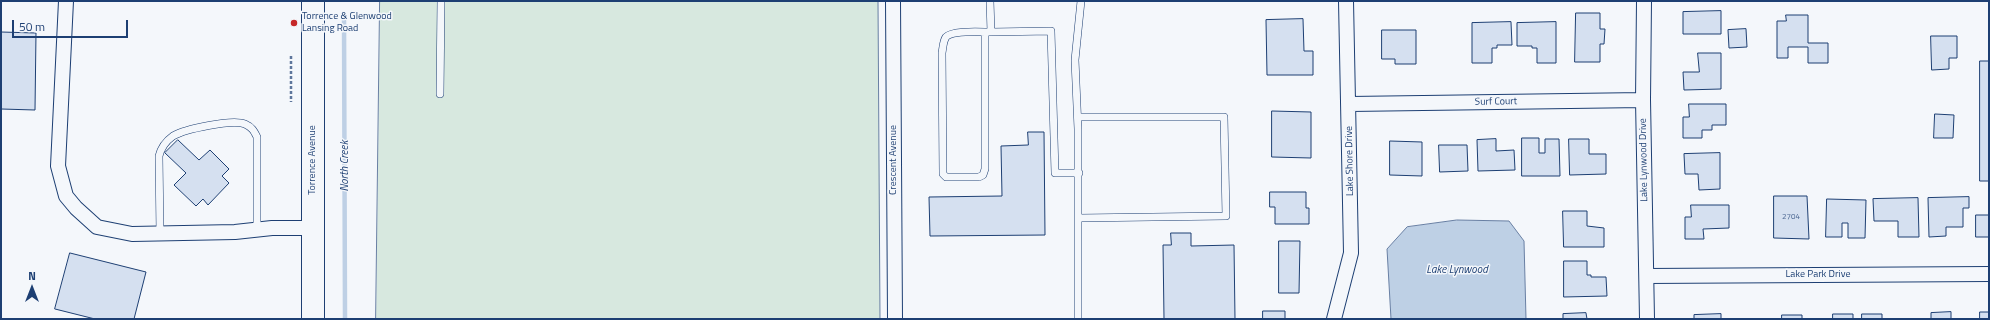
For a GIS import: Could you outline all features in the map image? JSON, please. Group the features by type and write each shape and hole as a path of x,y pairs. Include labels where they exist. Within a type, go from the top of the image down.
{"main road":[{"name":"Torrence Avenue","path":"313,1 313,319"}],"street":[{"path":"66,1 58,166 66,196 76,208 97,227 132,234 236,232 257,229 313,228"},
{"name":"Crescent Avenue","path":"893,1 895,319"},
{"name":"Lake Shore Drive","path":"1334,319 1351,253 1350,104 1346,1"},
{"name":"Lake Lynwood Drive","path":"1644,1 1643,100 1647,319"},
{"name":"Surf Court","path":"1350,104 1643,100"},
{"name":"Lake Park Drive","path":"1647,276 1989,274"}],"lane":[{"path":"440,94 441,1"},
{"path":"990,1 988,32 985,169 983,175 979,177 946,177 943,174 942,53 946,37 953,33 988,32 1051,31 1055,173 1079,173"},
{"path":"1078,319 1079,173 1075,60 1081,1"},
{"path":"1078,117 1224,117 1226,216 1079,218"},
{"path":"160,233 159,156 161,148 172,137 183,132 209,126 236,123 244,124 253,129 256,137 257,229"}],"path":[{"path":"290,56 291,102"}],"shaded area":[{"path":"380,1 878,1 880,319 376,319"}],"water":[{"name":"Lake Lynwood","path":"1457,220 1509,221 1524,241 1526,319 1391,319 1387,249 1407,227"}],"building":[{"path":"1721,11 1721,34 1683,34 1683,12"},
{"path":"1576,13 1600,13 1600,29 1605,29 1604,44 1600,44 1600,62 1575,62"},
{"path":"1786,15 1808,15 1808,43 1828,43 1828,63 1808,63 1808,47 1788,47 1788,58 1777,58 1777,21 1786,21"},
{"path":"1303,19 1304,51 1313,51 1313,75 1267,75 1266,20"},
{"path":"1511,22 1512,45 1497,45 1497,48 1492,48 1492,63 1472,63 1472,23"},
{"path":"1556,22 1556,63 1537,63 1537,48 1532,48 1532,46 1517,46 1517,23"},
{"path":"1746,29 1747,47 1729,48 1728,30"},
{"path":"1382,30 1416,30 1416,64 1395,64 1395,59 1382,59"},
{"path":"1,32 36,33 35,110 1,109"},
{"path":"1931,36 1957,36 1957,58 1949,58 1949,69 1932,70"},
{"path":"1698,53 1721,53 1721,89 1684,90 1683,72 1699,72"},
{"path":"1980,61 1989,61 1989,181 1980,181"},
{"path":"1689,104 1726,104 1726,125 1712,125 1712,130 1702,130 1702,138 1683,138 1683,117 1689,117"},
{"path":"1272,111 1311,112 1311,158 1272,157"},
{"path":"1935,114 1954,115 1953,138 1934,138"},
{"path":"1028,132 1044,132 1045,235 930,236 929,197 1002,196 1001,146 1028,145"},
{"path":"1522,138 1539,138 1539,153 1545,153 1545,139 1559,139 1560,176 1522,176"},
{"path":"1496,139 1496,151 1514,150 1515,170 1478,171 1477,140"},
{"path":"1569,139 1589,139 1589,154 1606,154 1606,174 1570,175"},
{"path":"178,140 199,160 210,150 229,169 222,176 229,183 208,205 203,199 196,206 174,185 186,173 165,153"},
{"path":"1390,141 1422,142 1422,176 1390,175"},
{"path":"1439,145 1467,145 1468,171 1440,172"},
{"path":"1720,153 1720,189 1699,190 1698,174 1685,174 1684,154"},
{"path":"1270,192 1306,192 1306,208 1309,208 1309,224 1275,224 1275,207 1270,207"},
{"path":"1774,196 1807,196 1809,239 1774,238"},
{"path":"1969,197 1969,208 1963,208 1963,227 1946,227 1946,236 1929,237 1928,198"},
{"path":"1918,198 1919,237 1898,237 1898,221 1874,221 1873,199"},
{"path":"1827,199 1866,200 1865,238 1848,238 1848,223 1842,223 1842,237 1826,237"},
{"path":"1691,205 1729,205 1729,228 1703,229 1704,239 1685,239 1685,217 1691,217"},
{"path":"1563,211 1587,211 1587,226 1604,228 1604,247 1564,247"},
{"path":"1976,215 1989,215 1989,237 1976,237"},
{"path":"1171,233 1191,233 1191,246 1234,245 1235,319 1164,319 1163,245 1171,245"},
{"path":"1279,241 1300,241 1299,293 1279,293"},
{"path":"70,253 146,272 134,319 95,319 55,309"},
{"path":"1564,261 1587,261 1587,275 1591,275 1591,277 1606,277 1607,296 1564,297"},
{"path":"1263,311 1285,311 1285,319 1263,319"},
{"path":"1951,312 1951,319 1931,319 1931,313"},
{"path":"1980,312 1989,312 1989,319 1980,319"},
{"path":"1586,313 1587,319 1563,319 1563,314"},
{"path":"1721,314 1721,319 1694,319 1694,315"},
{"path":"1833,314 1853,314 1853,319 1833,319"},
{"path":"1862,314 1882,314 1882,319 1862,319"},
{"path":"1782,315 1802,315 1802,319 1782,319"}],"waterway":[{"name":"North Creek","path":"344,14 345,319"}],"place":[{"name":"Torrence & Glenwood Lansing Road","path":"294,23"}]}
